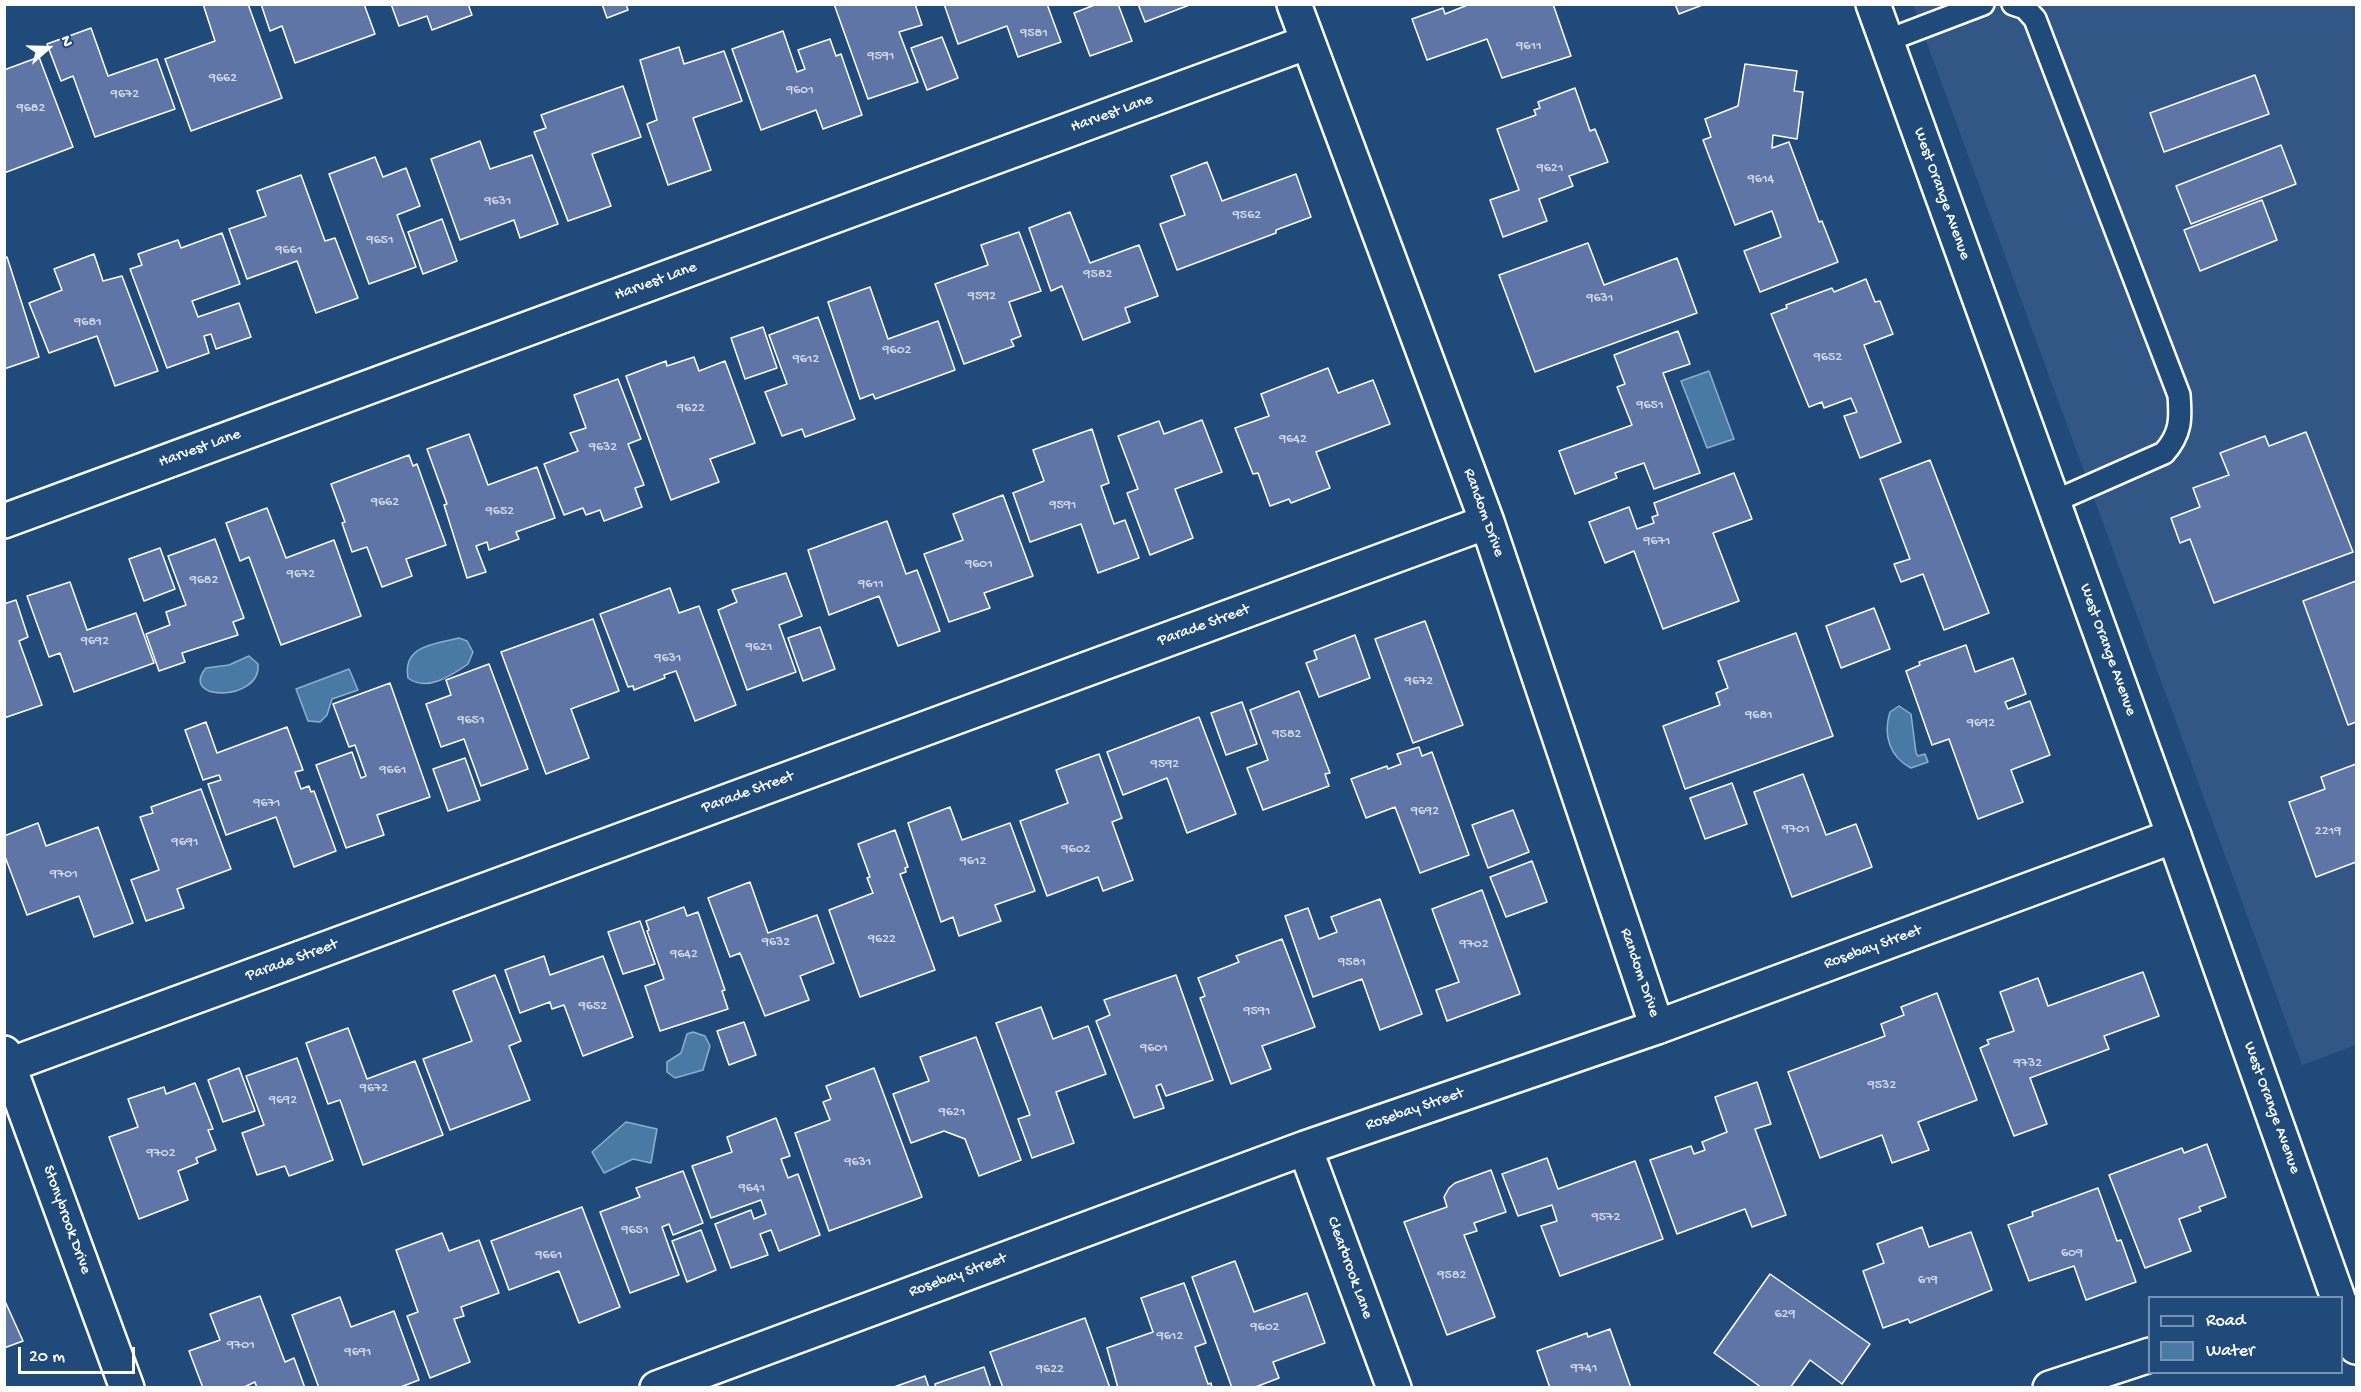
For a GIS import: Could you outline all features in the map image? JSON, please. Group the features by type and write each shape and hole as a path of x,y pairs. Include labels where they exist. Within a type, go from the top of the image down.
{"street":[{"name":"Random Drive","path":"1294,4 1487,522 1657,1027"},
{"name":"West Orange Avenue","path":"1872,4 2175,836 2339,1296"},
{"name":"Harvest Lane","path":"4,521 1308,42"},
{"name":"Parade Street","path":"7,1059 1487,522"},
{"name":"Rosebay Street","path":"657,1388 1305,1148 1657,1027 2175,836"},
{"name":"Stonybrook Drive","path":"7,1059 127,1388"},
{"name":"Clearbrook Lane","path":"1305,1148 1394,1388"},
{"name":"West Orange Avenue","path":"2343,1308 2356,1347"},
{"path":"2050,1388 2148,1355"}],"lane":[{"path":"1886,41 1983,4"},
{"path":"2013,4 2025,8 2035,19 2179,395 2181,423 2175,441 2164,453 2053,502"}],"shaded area":[{"path":"1913,5 2356,5 2356,1045 2302,1065"}],"water":[{"path":"1709,371 1734,439 1707,448 1681,381"},
{"path":"459,638 467,641 473,652 468,664 447,677 431,683 415,682 408,678 410,659 415,652 431,645"},
{"path":"249,656 258,664 256,676 248,685 236,691 223,693 211,692 203,687 200,679 206,668 229,665"},
{"path":"349,669 358,690 332,699 327,715 320,722 308,721 296,689"},
{"path":"1899,706 1911,714 1916,753 1918,756 1925,754 1928,762 1911,768 1897,758 1888,736 1890,712"},
{"path":"693,1032 705,1036 710,1046 703,1070 675,1078 667,1072 667,1062 681,1053 687,1034"},
{"path":"626,1122 657,1129 651,1163 633,1159 604,1173 592,1152"}],"building":[{"path":"203,4 248,4 282,98 191,131 165,59 215,41"},
{"path":"261,4 364,4 375,34 295,63 282,26 270,31"},
{"path":"391,4 468,4 472,15 432,30 427,16 399,26"},
{"path":"602,4 626,4 628,10 607,18"},
{"path":"834,4 915,4 922,25 899,32 918,82 868,99"},
{"path":"944,4 1047,4 1061,42 1018,57 1007,26 958,44"},
{"path":"1097,4 1118,4 1132,41 1090,56 1074,13"},
{"path":"1138,4 1192,4 1145,22"},
{"path":"1470,4 1553,4 1571,56 1502,78 1487,39 1427,60 1412,19 1443,8 1445,14"},
{"path":"1675,4 1705,4 1679,14"},
{"path":"91,28 108,76 157,59 175,109 95,137 73,76 61,81 47,44"},
{"path":"783,31 797,72 805,69 798,50 830,39 836,56 841,54 862,115 823,129 816,110 761,130 732,49"},
{"path":"942,37 958,78 927,90 911,48"},
{"path":"679,47 684,64 724,51 742,101 693,118 711,170 668,185 647,124 657,120 640,60"},
{"path":"39,57 73,147 4,173 4,70"},
{"path":"1745,64 1797,71 1794,91 1803,92 1797,139 1773,135 1772,148 1789,142 1819,222 1822,221 1838,262 1760,292 1744,251 1781,237 1772,211 1735,225 1703,140 1711,137 1705,119 1738,106"},
{"path":"2255,75 2269,114 2164,152 2150,113"},
{"path":"623,86 641,137 592,154 611,206 568,221 534,132 546,128 541,115"},
{"path":"1575,88 1590,131 1595,129 1608,162 1569,176 1573,186 1539,199 1547,221 1503,237 1490,200 1519,190 1497,129 1536,115 1534,110 1540,108 1538,102"},
{"path":"480,141 490,169 532,155 558,224 520,238 514,220 460,240 431,159"},
{"path":"2281,145 2296,184 2191,224 2176,186"},
{"path":"375,157 383,177 406,168 420,206 397,215 416,267 369,284 329,174"},
{"path":"1207,162 1222,201 1296,174 1311,217 1276,230 1276,233 1177,270 1160,224 1185,215 1171,176"},
{"path":"301,175 325,241 335,238 358,298 316,313 297,261 247,279 229,229 266,216 257,191"},
{"path":"2262,200 2277,240 2200,271 2184,230"},
{"path":"1070,212 1090,263 1139,245 1158,296 1125,308 1130,322 1083,340 1062,286 1051,291 1029,228"},
{"path":"442,219 457,261 423,274 408,232"},
{"path":"1019,232 1041,291 1009,302 1021,336 1011,340 1014,346 964,364 935,284 988,265 981,245"},
{"path":"222,233 240,284 192,301 198,317 239,303 251,337 216,349 211,334 204,336 209,353 167,368 130,269 142,265 138,254 178,240 181,248"},
{"path":"1588,243 1604,285 1677,258 1697,313 1535,372 1499,275"},
{"path":"94,254 103,281 122,276 158,371 115,386 97,336 49,353 29,303 62,290 54,269"},
{"path":"7,257 39,357 4,369 4,258"},
{"path":"1866,279 1875,302 1880,301 1893,334 1864,345 1901,442 1860,458 1844,416 1857,412 1851,398 1824,408 1822,402 1809,407 1771,314 1787,308 1786,305 1832,288 1834,292"},
{"path":"870,287 888,339 938,321 955,370 875,399 873,394 860,399 828,302"},
{"path":"818,317 855,419 805,437 802,429 782,436 765,392 787,384 769,335"},
{"path":"763,327 777,368 745,379 731,338"},
{"path":"1678,331 1690,364 1663,373 1700,473 1654,489 1644,463 1615,473 1617,478 1575,494 1559,451 1632,425 1617,387 1625,384 1614,355"},
{"path":"694,357 699,371 725,361 755,443 710,459 719,482 671,500 626,376 666,361 667,366"},
{"path":"1328,368 1338,393 1373,380 1390,424 1316,452 1330,488 1291,503 1289,499 1270,506 1258,473 1253,474 1235,428 1269,416 1261,394"},
{"path":"618,379 641,439 628,444 644,485 635,488 642,507 604,521 600,510 586,515 583,508 564,515 544,464 578,451 570,433 586,428 574,395"},
{"path":"1202,420 1222,472 1175,489 1193,538 1150,555 1127,493 1138,489 1118,436 1159,421 1164,434"},
{"path":"1092,429 1109,483 1101,486 1114,524 1125,520 1139,558 1098,573 1081,524 1030,542 1013,493 1044,481 1033,450"},
{"path":"2306,432 2353,552 2214,603 2190,539 2180,543 2171,518 2200,507 2193,488 2229,475 2220,453 2265,436 2269,446"},
{"path":"469,434 488,485 537,467 555,518 516,532 519,539 489,550 487,542 476,546 486,572 467,578 444,505 447,504 427,449"},
{"path":"409,455 413,466 417,464 446,545 406,559 412,576 382,587 367,547 352,552 342,523 345,522 331,484"},
{"path":"1930,460 1989,613 1944,630 1923,574 1901,582 1894,564 1910,559 1880,479"},
{"path":"1734,473 1752,519 1713,533 1739,601 1663,629 1634,551 1605,563 1589,522 1629,507 1637,529 1654,523 1652,517 1658,515 1654,503"},
{"path":"1003,495 1033,576 984,593 990,608 949,622 924,554 963,540 953,514"},
{"path":"267,508 286,558 334,540 361,616 281,645 249,557 240,561 226,523"},
{"path":"887,521 906,574 917,570 940,631 898,646 879,596 829,615 808,550"},
{"path":"215,539 244,618 233,622 238,635 182,653 185,662 159,671 146,634 170,625 166,612 186,605 168,556"},
{"path":"160,548 175,589 144,601 129,559"},
{"path":"786,573 802,616 779,625 796,672 747,690 718,610 737,602 732,590"},
{"path":"2356,581 2356,722 2348,725 2303,601"},
{"path":"70,582 87,630 136,613 154,663 74,692 60,653 49,657 27,596"},
{"path":"670,588 679,613 699,606 736,705 695,721 676,671 664,675 665,678 634,690 633,686 628,687 600,614"},
{"path":"16,600 28,637 19,641 42,705 4,718 4,604"},
{"path":"1874,608 1890,649 1841,668 1826,626"},
{"path":"593,619 619,691 571,709 589,758 546,774 501,652"},
{"path":"1425,621 1463,725 1413,743 1375,639"},
{"path":"820,627 835,669 803,681 788,638"},
{"path":"1796,633 1833,736 1685,789 1663,726 1720,705 1716,693 1728,688 1718,661"},
{"path":"1355,635 1370,678 1319,697 1306,663 1317,659 1314,651"},
{"path":"1966,645 1975,672 2013,658 2026,694 2005,702 2008,709 2030,701 2050,755 2011,770 2023,802 1978,819 1949,739 1932,745 1906,671 1920,665 1919,662"},
{"path":"489,664 528,769 481,786 464,739 441,747 426,704 451,695 446,680"},
{"path":"390,683 430,797 377,815 384,835 346,848 316,765 352,752 361,778 366,776 355,745 349,747 333,704"},
{"path":"1299,691 1330,773 1325,774 1329,786 1263,810 1247,768 1268,760 1250,710"},
{"path":"1242,702 1257,744 1226,755 1211,713"},
{"path":"1199,717 1236,814 1187,833 1167,778 1123,795 1107,752"},
{"path":"206,722 217,753 287,727 303,770 295,772 301,789 309,786 311,792 314,791 336,851 294,867 276,817 226,835 208,784 221,780 219,775 203,780 185,730"},
{"path":"1419,747 1422,756 1432,752 1469,855 1420,873 1395,807 1366,818 1351,779 1387,766 1388,769 1401,764 1397,754"},
{"path":"1099,754 1122,818 1112,822 1133,880 1103,891 1098,877 1047,896 1020,821 1068,803 1056,770"},
{"path":"465,758 480,800 448,811 433,769"},
{"path":"2356,764 2356,862 2316,877 2289,802 2325,789 2321,777"},
{"path":"1803,774 1826,835 1856,824 1872,867 1792,897 1754,792"},
{"path":"1732,783 1747,824 1705,839 1690,798"},
{"path":"201,789 231,869 177,889 184,908 146,921 131,880 159,870 140,817 153,813 151,807"},
{"path":"950,807 962,840 1010,823 1035,891 995,905 1001,921 959,936 953,917 941,922 908,823"},
{"path":"1513,810 1529,852 1488,868 1472,825"},
{"path":"38,823 46,846 98,827 133,923 94,937 79,896 27,915 4,854 4,836"},
{"path":"895,830 908,867 905,868 906,872 900,874 935,970 860,997 829,910 873,893 867,878 870,877 858,844"},
{"path":"1532,861 1547,902 1506,917 1490,877"},
{"path":"750,882 768,933 817,915 834,963 800,976 809,1000 765,1016 740,953 730,957 708,898"},
{"path":"1482,890 1520,994 1447,1021 1436,990 1459,982 1432,909"},
{"path":"1380,899 1422,1014 1380,1030 1362,979 1313,997 1285,916 1308,908 1319,939 1337,932 1331,917"},
{"path":"684,907 687,916 698,912 725,990 722,991 728,1009 660,1031 645,986 664,979 647,931 649,930 646,921"},
{"path":"640,921 655,964 623,974 608,932"},
{"path":"1282,939 1315,1027 1262,1046 1271,1069 1231,1084 1200,998 1205,996 1198,978 1239,962 1236,956"},
{"path":"544,956 550,975 603,956 633,1037 583,1056 564,1005 552,1009 550,1002 520,1013 505,970"},
{"path":"2143,972 2159,1016 2104,1036 2109,1049 2030,1078 2047,1124 2014,1136 1980,1048 1989,1044 1987,1040 2014,1031 2000,992 2038,978 2048,1006"},
{"path":"495,975 521,1041 509,1046 530,1100 450,1130 423,1059 472,1041 453,991"},
{"path":"1176,975 1213,1080 1166,1096 1161,1084 1156,1086 1164,1108 1134,1118 1096,1021 1110,1015 1104,1000"},
{"path":"1937,993 1977,1100 1918,1122 1929,1150 1892,1163 1882,1135 1820,1158 1788,1072 1885,1036 1881,1024 1904,1015 1901,1007"},
{"path":"1041,1007 1053,1039 1088,1026 1106,1074 1056,1092 1074,1143 1032,1158 1018,1119 1030,1115 996,1023"},
{"path":"744,1022 756,1055 729,1065 717,1031"},
{"path":"348,1028 367,1079 415,1061 443,1135 363,1165 340,1100 328,1104 306,1043"},
{"path":"976,1037 1021,1160 979,1176 965,1139 944,1131 911,1143 893,1094 929,1081 920,1057"},
{"path":"297,1058 333,1160 289,1176 285,1166 257,1175 242,1133 264,1125 246,1076"},
{"path":"239,1068 255,1111 223,1122 208,1080"},
{"path":"874,1068 922,1197 829,1231 795,1133 830,1120 823,1102 831,1099 826,1086"},
{"path":"1757,1082 1771,1124 1755,1129 1786,1215 1752,1227 1745,1209 1677,1234 1650,1160 1691,1146 1694,1154 1705,1150 1702,1142 1727,1132 1715,1097"},
{"path":"195,1083 213,1129 208,1130 216,1150 196,1158 198,1163 178,1171 188,1200 139,1219 109,1137 138,1127 128,1099 164,1087 166,1094"},
{"path":"776,1118 790,1156 781,1159 788,1178 798,1174 820,1235 779,1251 771,1230 760,1234 768,1255 731,1268 715,1224 751,1210 754,1219 766,1214 761,1200 711,1218 692,1166 732,1152 727,1137"},
{"path":"2207,1144 2226,1197 2199,1207 2201,1211 2179,1219 2191,1251 2145,1268 2109,1175 2182,1148 2184,1153"},
{"path":"1547,1158 1558,1189 1635,1161 1663,1239 1560,1276 1541,1226 1557,1221 1552,1205 1518,1216 1502,1174"},
{"path":"1491,1170 1506,1212 1474,1223 1477,1231 1464,1235 1495,1317 1447,1335 1404,1222 1447,1207 1444,1197 1449,1188 1455,1183"},
{"path":"683,1171 703,1223 673,1235 669,1224 662,1227 679,1275 630,1293 600,1212 640,1197 636,1188"},
{"path":"2098,1188 2117,1241 2121,1240 2136,1282 2086,1300 2074,1266 2029,1281 2008,1225 2033,1216 2032,1212"},
{"path":"582,1207 620,1307 579,1323 559,1271 509,1290 491,1241"},
{"path":"1922,1227 1929,1247 1971,1232 1992,1290 1910,1323 1908,1319 1883,1328 1863,1271 1884,1263 1877,1244"},
{"path":"701,1230 716,1270 687,1282 672,1241"},
{"path":"442,1233 449,1251 479,1240 499,1293 461,1307 464,1316 454,1319 470,1362 430,1378 407,1316 418,1312 396,1250"},
{"path":"1235,1261 1254,1312 1307,1293 1325,1343 1273,1362 1279,1378 1253,1388 1232,1388 1192,1277"},
{"path":"1770,1274 1870,1344 1842,1384 1810,1360 1790,1388 1762,1388 1714,1353"},
{"path":"1184,1283 1206,1343 1195,1347 1208,1384 1211,1383 1212,1388 1118,1388 1107,1348 1153,1332 1141,1298"},
{"path":"260,1296 285,1362 294,1358 305,1388 257,1388 255,1382 242,1388 203,1388 189,1351 220,1340 210,1314"},
{"path":"340,1297 351,1327 394,1311 419,1380 398,1388 319,1388 292,1315"},
{"path":"4,1299 23,1341 4,1348"},
{"path":"1085,1318 1110,1388 1003,1388 990,1352"},
{"path":"1610,1329 1631,1388 1550,1388 1537,1351 1587,1333 1588,1337"},
{"path":"984,1367 991,1388 936,1388 935,1384"},
{"path":"925,1376 929,1388 894,1388 894,1387"}]}
